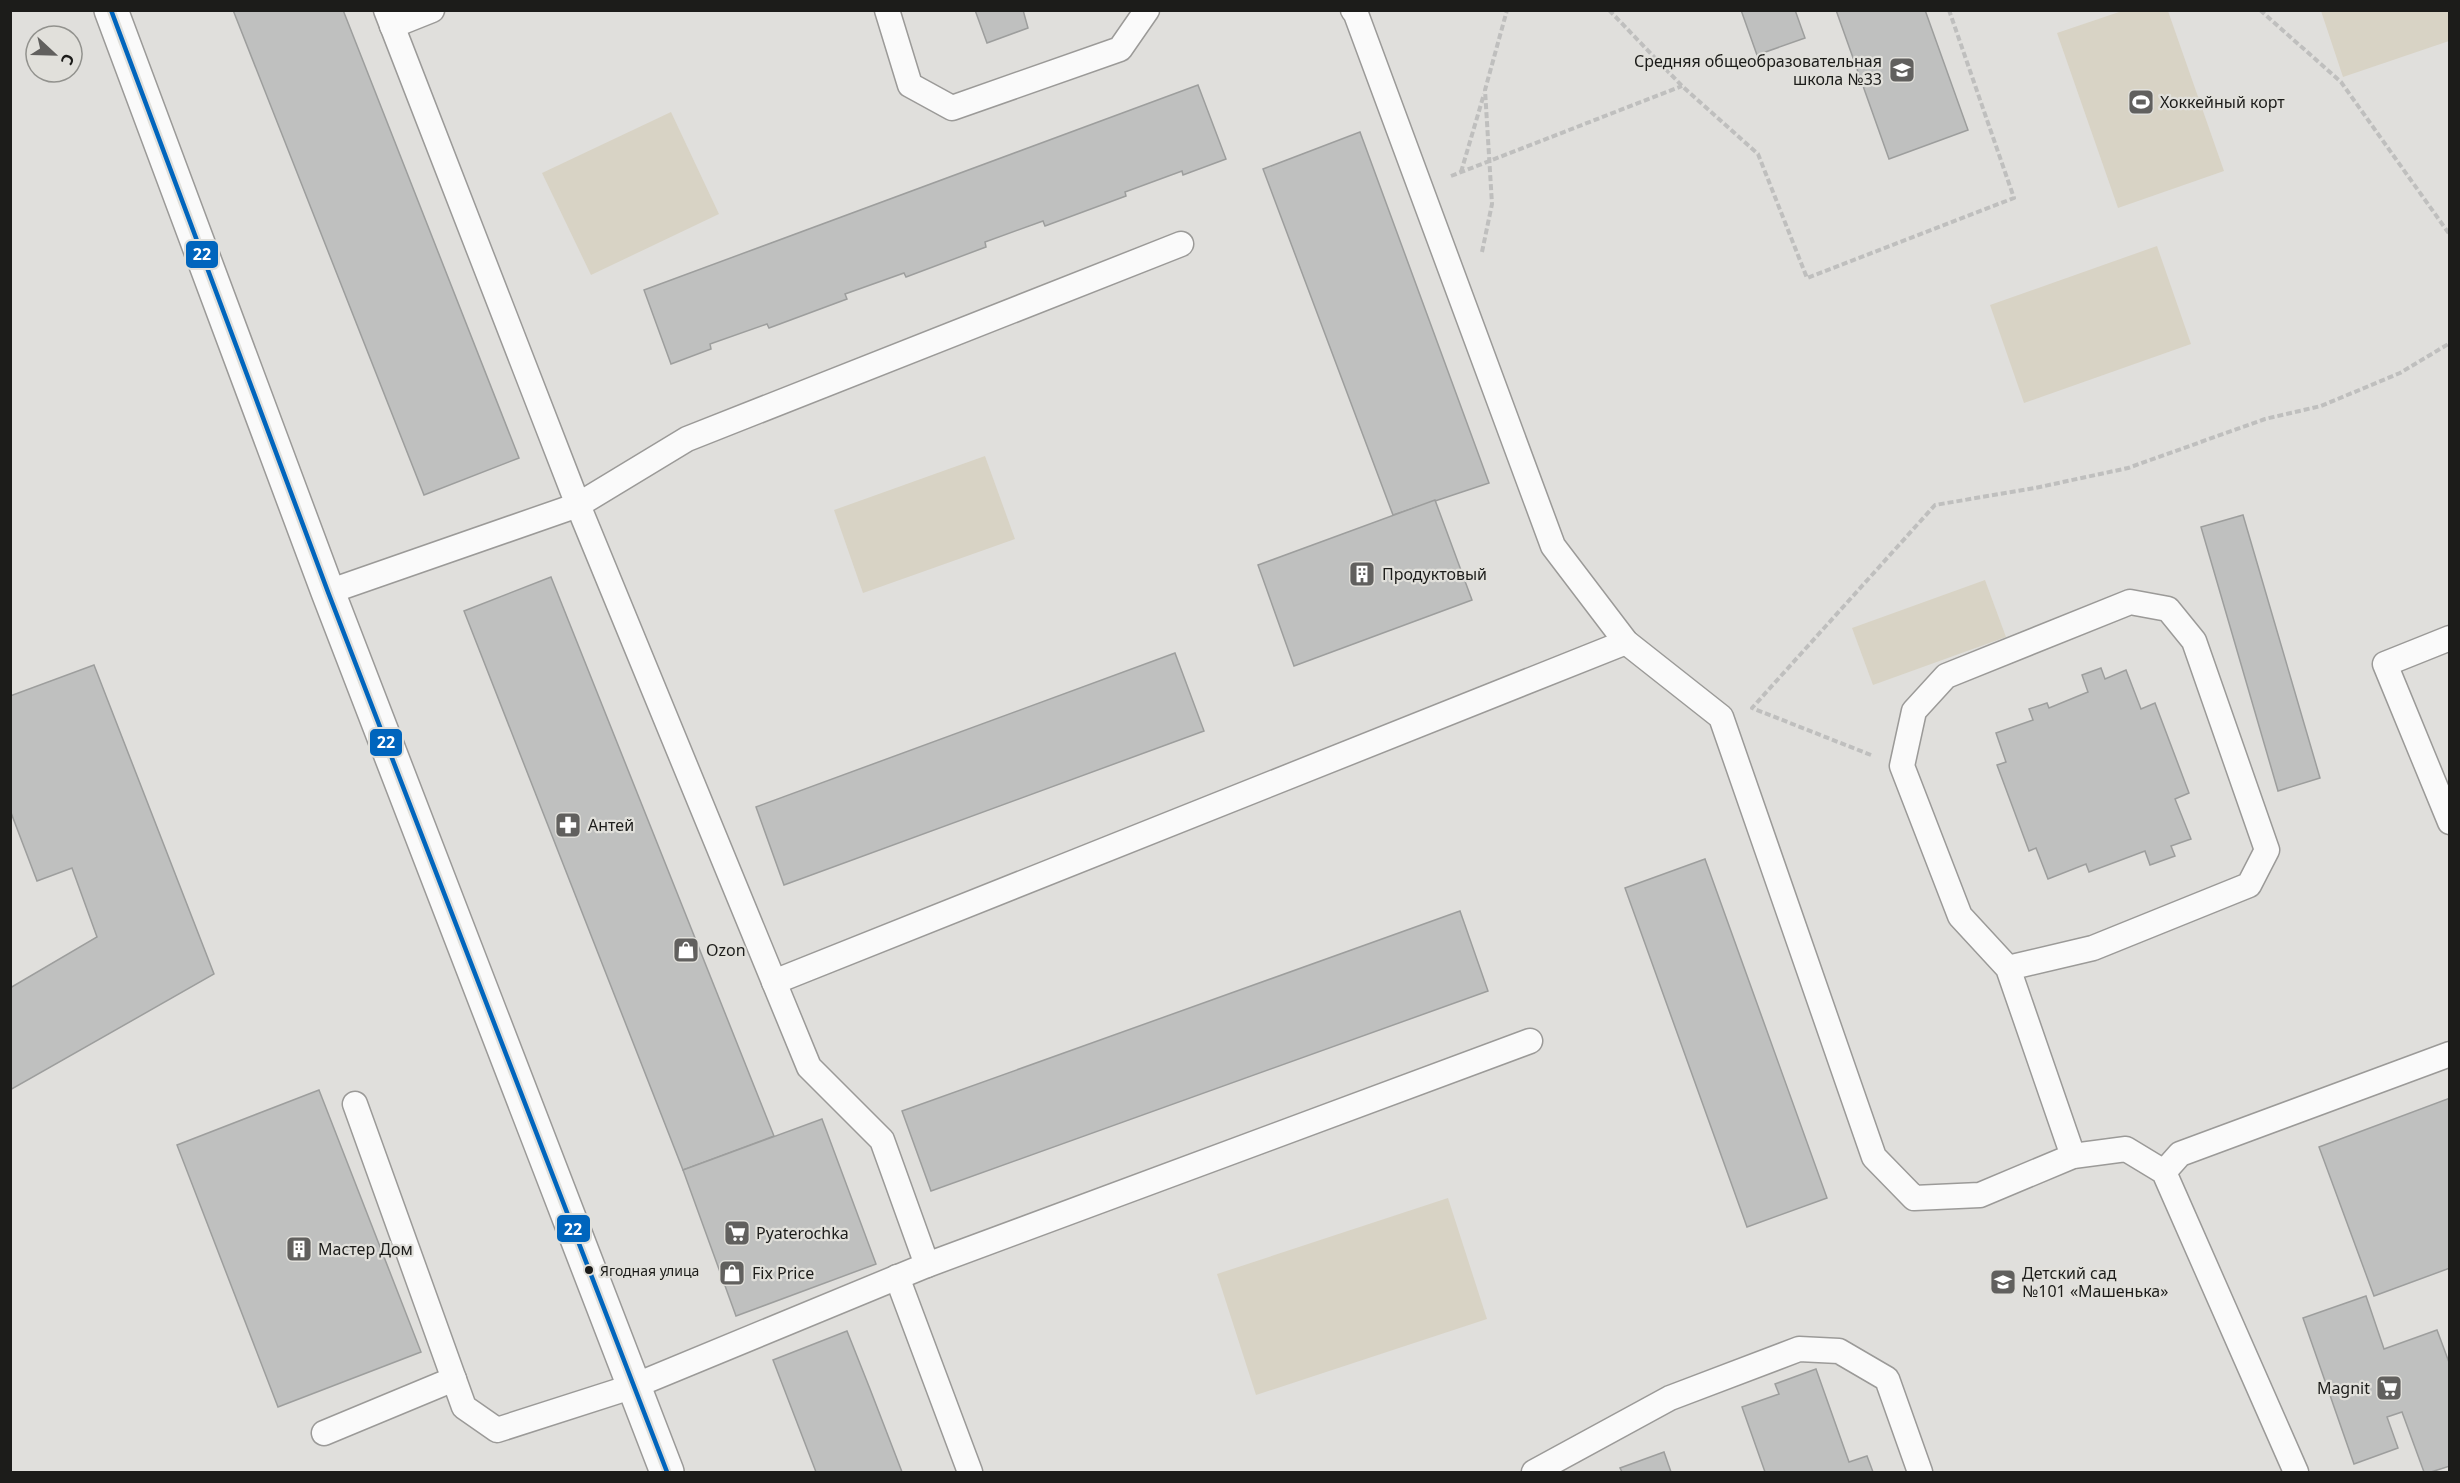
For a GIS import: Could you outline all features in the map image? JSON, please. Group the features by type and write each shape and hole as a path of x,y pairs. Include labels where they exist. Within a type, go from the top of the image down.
{"street":[{"path":"111,10 328,592 667,1473"}],"lane":[{"path":"432,10 389,18 578,505 809,1067 882,1140 927,1265"},
{"path":"887,10 910,85 952,108 1120,49 1147,10"},
{"path":"1353,10 1553,546 1626,642 1720,717 1874,1157 1914,1198 1980,1196 2073,1156 2126,1149 2164,1172 2296,1473"},
{"path":"328,592 578,505 687,440 1181,244"},
{"path":"2008,968 2093,948 2249,885 2267,850 2194,641 2168,609 2130,602 1946,676 1914,711 1902,766 1960,916 2008,968 2073,1156"},
{"path":"2450,638 2385,664 2450,822"},
{"path":"774,982 1626,642"},
{"path":"355,1104 464,1407 497,1430 634,1386 927,1265 1530,1041"},
{"path":"2164,1172 2180,1154 2450,1054"},
{"path":"897,1277 970,1473"},
{"path":"1534,1473 1670,1398 1799,1349 1839,1351 1887,1379 1920,1473"},
{"path":"324,1433 454,1380"}],"path":[{"path":"1461,172 1507,10"},
{"path":"1609,10 1682,86 1758,154 1807,278 2014,198 1949,10"},
{"path":"2260,10 2341,82 2450,235"},
{"path":"1421,188 1682,86"},
{"path":"1480,261 1492,204 1485,90"},
{"path":"1902,766 1752,708 1935,505 2035,488 2128,468 2265,419 2321,406 2400,373 2450,343"}],"shaded area":[{"name":"Хоккейный корт","path":"2122,11 2168,11 2224,171 2118,208 2057,33"},
{"path":"2321,11 2449,11 2449,41 2343,77"},
{"path":"671,112 719,214 591,275 542,173"},
{"path":"2157,246 2191,344 2024,403 1990,305"},
{"path":"985,456 1015,539 863,593 834,510"},
{"path":"1985,580 2006,637 1873,685 1852,628"},
{"path":"1448,1198 1487,1319 1256,1395 1217,1274"}],"building":[{"path":"233,10 343,10 519,458 424,495"},
{"path":"975,10 1023,10 1028,28 987,43"},
{"name":"Средняя общеобразовательная школа №33","path":"1741,10 1795,10 1805,38 1757,55"},
{"name":"Средняя общеобразовательная школа №33","path":"1836,10 1925,10 1968,130 1889,159"},
{"path":"1198,85 1226,159 1183,175 1182,171 1125,192 1126,196 1045,226 1043,221 985,242 986,247 906,277 904,273 845,294 847,299 769,328 767,324 710,344 711,349 671,364 644,290"},
{"path":"1360,132 1489,483 1393,515 1263,169"},
{"name":"Продуктовый","path":"1435,500 1472,600 1294,666 1258,565"},
{"path":"2243,515 2320,778 2278,791 2201,527"},
{"path":"551,577 774,1136 683,1170 464,611"},
{"path":"1175,653 1204,731 784,885 756,807"},
{"path":"94,665 214,974 10,1090 10,988 97,937 72,868 37,881 10,810 10,696"},
{"path":"2101,668 2105,679 2126,670 2141,709 2155,703 2189,793 2175,799 2191,839 2171,846 2175,856 2150,865 2145,851 2089,872 2086,864 2048,879 2036,848 2029,851 1997,765 2006,762 1996,733 2033,720 2029,709 2047,703 2049,708 2088,692 2082,675"},
{"path":"1705,859 1827,1198 1747,1227 1625,888"},
{"path":"1460,911 1488,991 931,1191 902,1111"},
{"name":"Мастер Дом","path":"319,1090 421,1352 278,1407 177,1145"},
{"path":"2450,1098 2450,1268 2374,1296 2319,1147"},
{"path":"822,1119 876,1264 736,1316 683,1170"},
{"name":"Magnit","path":"2366,1296 2384,1349 2437,1330 2450,1365 2450,1466 2424,1472 2402,1412 2387,1417 2398,1448 2354,1464 2303,1318"},
{"path":"847,1331 902,1472 816,1472 773,1360"},
{"path":"1816,1369 1849,1462 1867,1456 1873,1472 1765,1472 1742,1407 1779,1394 1775,1384"},
{"path":"1664,1452 1671,1472 1622,1472 1620,1468"}],"transit line":[{"name":"22","path":"111,10 328,592 667,1472"}],"place":[{"name":"Средняя общеобразовательная школа №33","path":"1902,70"},
{"name":"Хоккейный корт","path":"2141,102"},
{"name":"Продуктовый","path":"1362,574"},
{"name":"Антей","path":"568,825"},
{"name":"Ozon","path":"686,950"},
{"name":"Pyaterochka","path":"737,1233"},
{"name":"Мастер Дом","path":"299,1249"},
{"name":"Ягодная улица","path":"589,1270"},
{"name":"Fix Price","path":"732,1273"},
{"name":"Детский сад №101 «Машенька»","path":"2003,1282"},
{"name":"Magnit","path":"2389,1388"}]}
